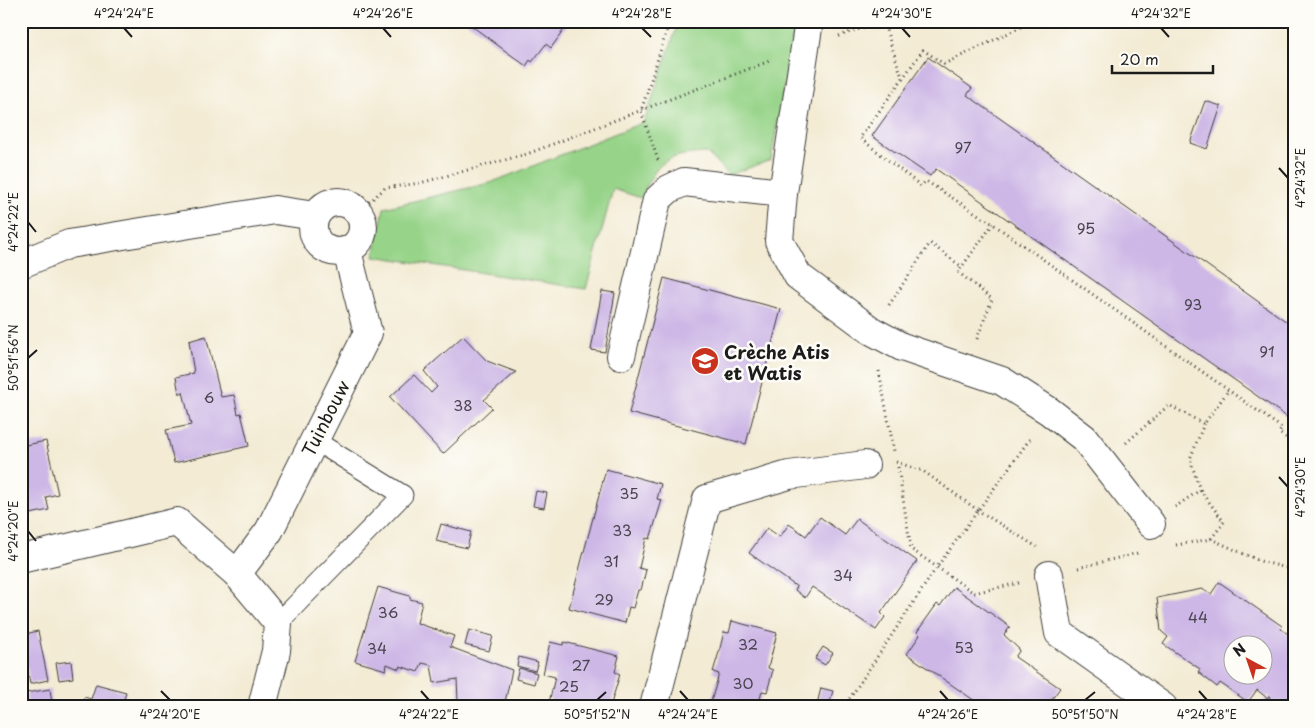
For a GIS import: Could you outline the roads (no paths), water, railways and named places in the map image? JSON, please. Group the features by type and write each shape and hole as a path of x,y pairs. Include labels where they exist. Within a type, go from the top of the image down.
{"street":[{"path":"807,34 783,193 779,241 798,276 872,331 902,347 1002,381 1049,411 1084,438 1105,462 1151,524"},
{"path":"620,356 657,200 669,189 684,182 783,193"},
{"path":"336,202 348,204 358,212 362,222 362,234 357,244 347,250 335,252 324,248 316,239 313,228 315,216 323,206 336,202"},
{"path":"21,264 69,244 275,210 315,216"},
{"name":"Tuinbouw","path":"237,574 269,531 368,333 347,250"},
{"path":"654,707 707,499 789,475 865,465"},
{"path":"21,559 177,522 237,574 278,623 276,651 262,707"},
{"path":"1049,575 1058,633 1163,707"}],"lane":[{"path":"278,623 402,495 314,440"}],"place":[{"name":"Crèche Atis et Watis","path":"705,361"}]}
